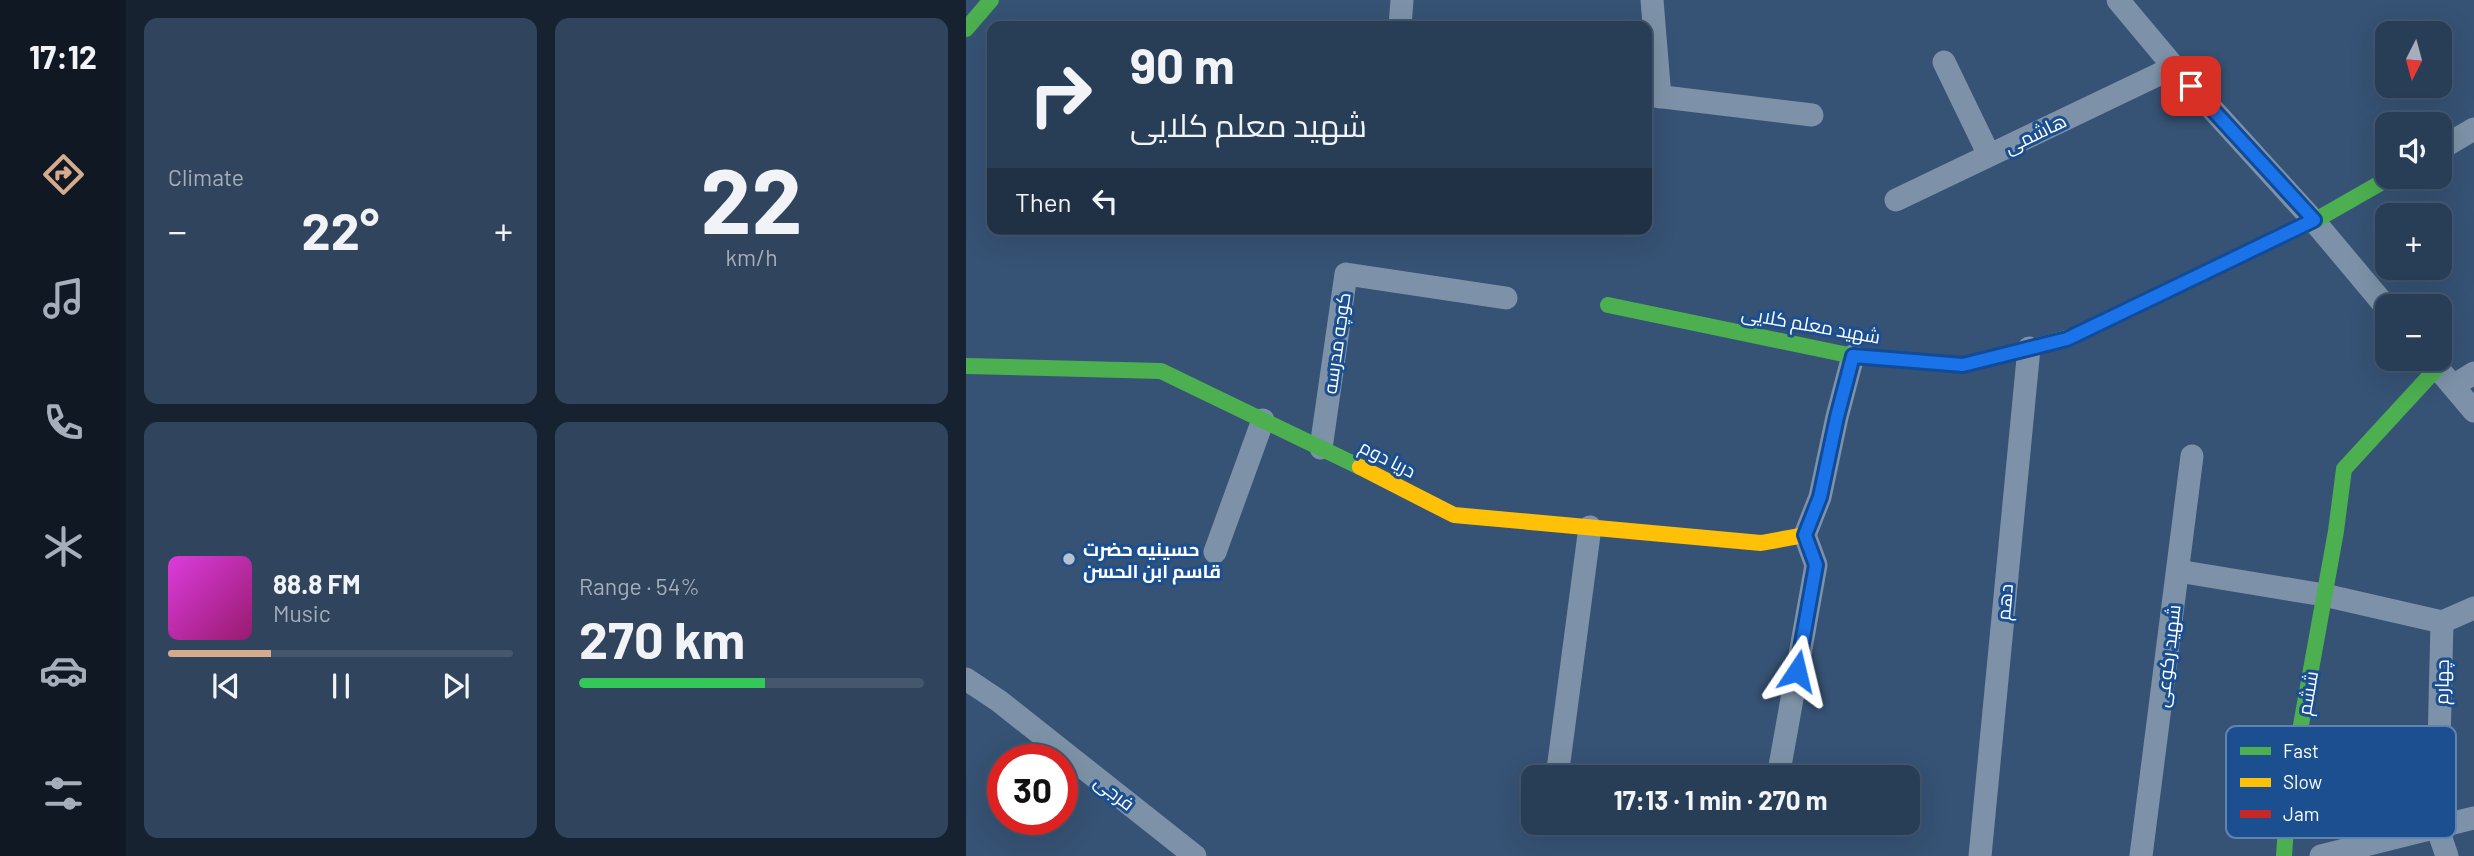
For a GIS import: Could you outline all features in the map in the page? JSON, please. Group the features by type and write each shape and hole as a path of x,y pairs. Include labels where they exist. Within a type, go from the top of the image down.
{"street":[{"path":"966,29 991,0"},
{"path":"1400,21 1402,0"},
{"path":"1652,0 1654,96 1812,115"},
{"path":"2121,1 2174,67 2314,220 2375,294"},
{"path":"1944,62 1989,155"},
{"name":"هاشمی","path":"1896,200 2174,67"},
{"path":"2452,142 2474,129"},
{"name":"شهید معلم کلایی","path":"1608,305 1853,356 1963,365 2067,339 2314,220 2375,186"},
{"name":"کوچه مدرسه","path":"1321,448 1346,274 1506,298"},
{"name":"دهم","path":"1980,856 2029,348"},
{"path":"1779,765 1816,565 1805,535 1820,497 1853,356"},
{"name":"دریا دوم","path":"966,366 1161,371 1454,514 1761,543 1805,535"},
{"name":"ششم","path":"2301,726 2336,531 2344,468 2427,371"},
{"path":"2441,371 2474,411"},
{"path":"2453,386 2474,373"},
{"path":"1215,552 1263,421"},
{"name":"شهید رکوعی","path":"2141,856 2192,456"},
{"path":"1559,765 1590,527"},
{"path":"2178,571 2325,595 2442,622 2474,608"},
{"name":"چهارم","path":"2439,726 2442,622"},
{"name":"فرجی","path":"966,679 999,701 1195,856"},
{"path":"2456,822 2474,818"},
{"name":"ششم","path":"2284,856 2285,838"},
{"path":"2321,856 2350,852 2399,838"},
{"path":"2441,838 2447,856"}],"traffic: fast":[{"path":"966,29 991,0"},
{"path":"2284,235 2375,186"},
{"path":"1608,305 1853,356 1963,365 2074,336"},
{"path":"966,366 1161,371 1360,467"},
{"path":"2301,726 2336,531 2344,469 2434,371"},
{"path":"2284,856 2285,838"}],"traffic: slow":[{"path":"1360,467 1454,515 1761,543 1805,535"}],"traffic: jam":[{"path":"2074,336 2284,235"}],"place":[{"name":"حسینیه حضرت قاسم ابن الحسن","path":"1069,559"}],"route":[{"path":"1797,671 1816,565 1805,535 1820,497 1853,356 1963,365 2067,339 2314,220 2191,86"}]}
